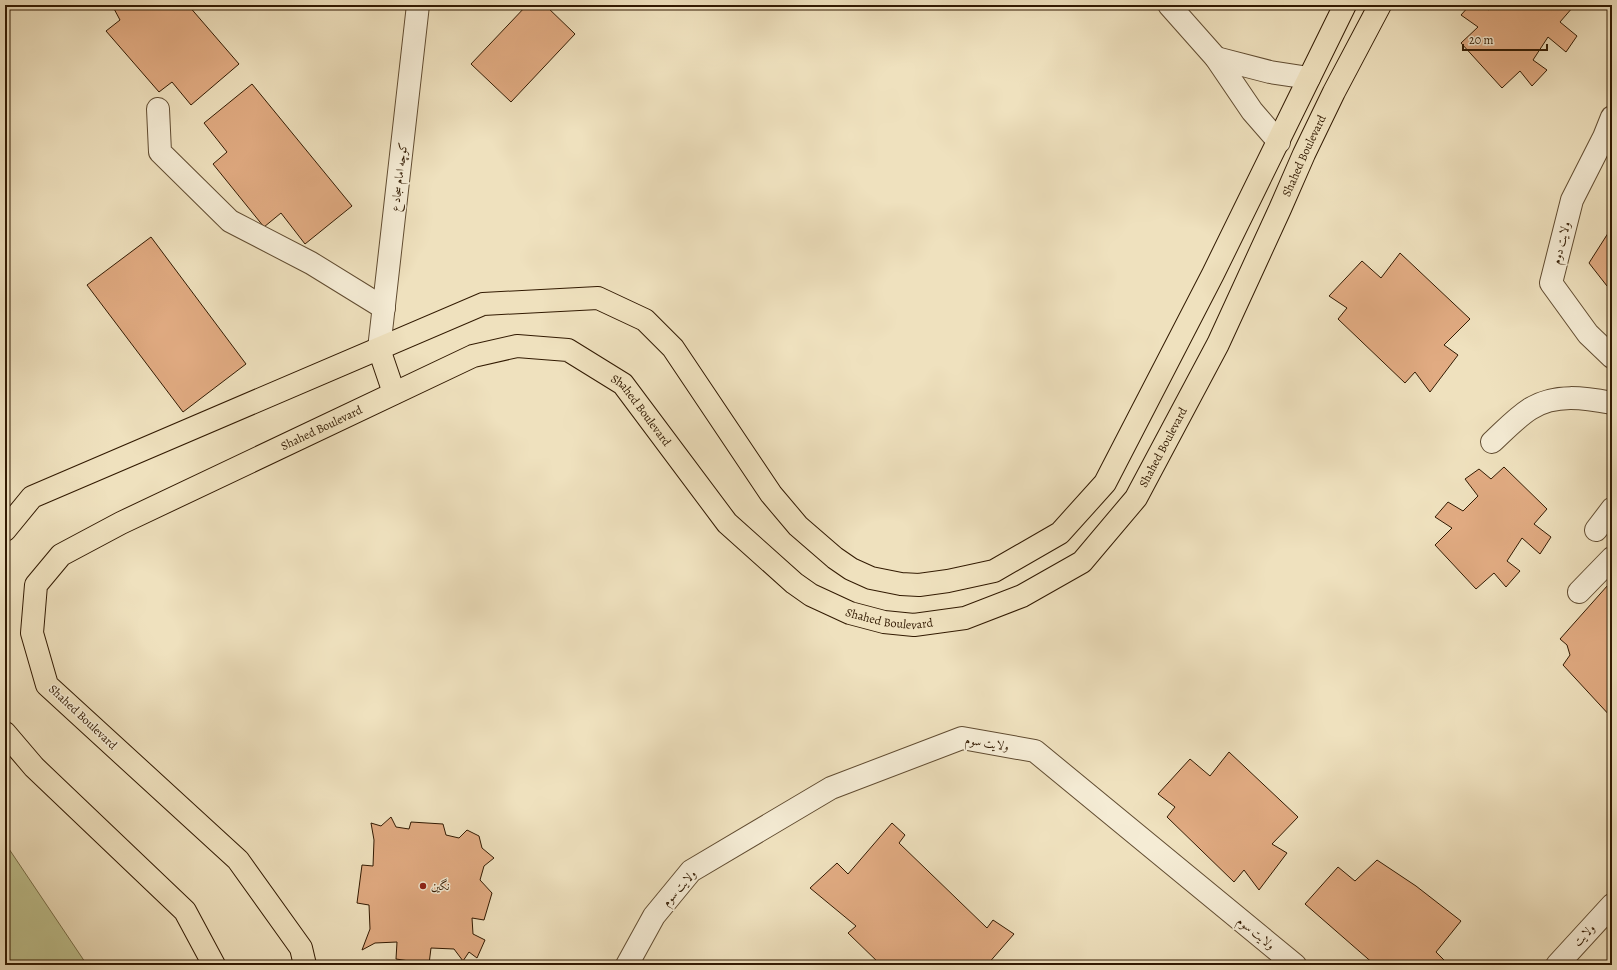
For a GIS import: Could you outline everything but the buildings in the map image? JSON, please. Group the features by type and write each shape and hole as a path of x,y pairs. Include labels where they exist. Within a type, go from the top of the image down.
{"main road":[{"path":"5,530 32,497 483,304 598,298 645,320 673,348 771,494 798,526 835,558 851,569 871,578 901,584 919,585 948,581 994,571 1060,533 1105,483 1213,274 1345,5"},
{"name":"Shahed Boulevard","path":"305,965 301,948 238,860 47,685 32,633 36,585 61,555 121,523 473,356 517,346 568,350 623,384 727,523 794,583 811,596 850,613 884,622 914,625 965,618 1022,596 1082,562 1136,498 1218,344 1304,154 1334,92 1380,5"},
{"path":"1309,78 1334,92"},
{"path":"1279,142 1304,154"},
{"path":"379,348 394,393"},
{"path":"5,733 34,767 185,911 214,965"}],"street":[{"name":"کوچه امام سجاد ع","path":"379,348 418,5"},
{"path":"1169,5 1216,58 1252,111 1279,142"},
{"path":"1216,58 1257,69 1309,78"},
{"path":"158,109 160,152 230,221 311,263 384,308"},
{"name":"ولایت دوم","path":"1612,117 1604,137 1572,200 1551,283 1588,334 1612,357"},
{"path":"1492,442 1530,409 1557,398 1593,399 1612,403"},
{"path":"1596,530 1612,509"},
{"path":"1579,592 1612,558"},
{"name":"ولایت سوم","path":"628,965 654,916 692,871 831,788 962,738 1035,751 1295,965"},
{"name":"ولایت","path":"1556,965 1612,905"}],"green space":[{"path":"5,843 87,965 5,965"}],"place":[{"name":"نگین","path":"423,886"}]}
